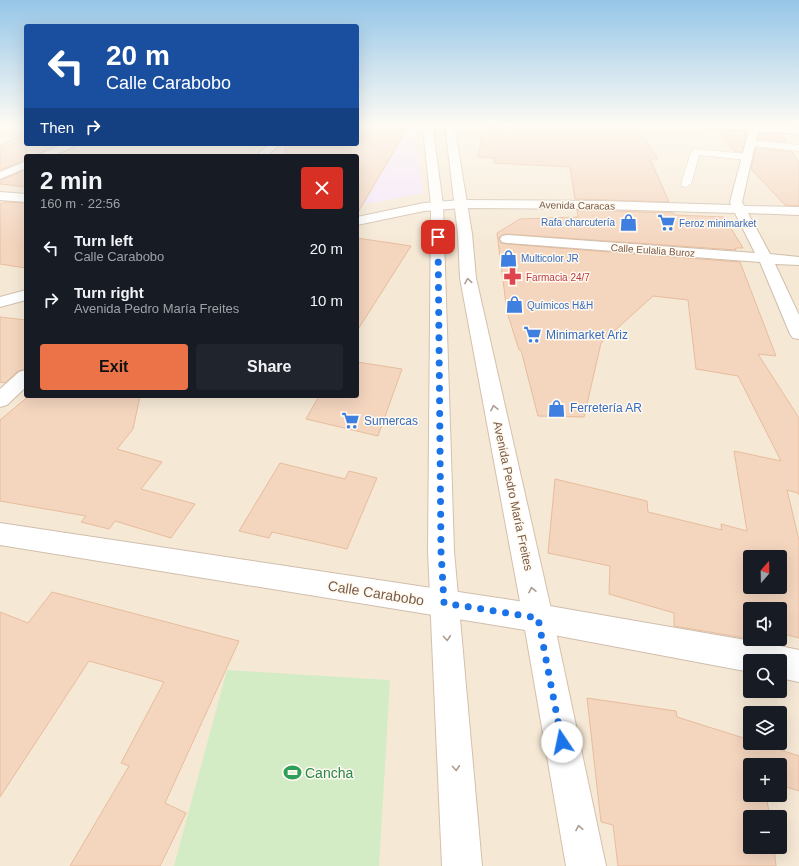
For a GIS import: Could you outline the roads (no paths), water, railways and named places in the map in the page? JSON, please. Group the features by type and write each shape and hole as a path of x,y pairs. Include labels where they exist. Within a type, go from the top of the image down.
{"street":[{"name":"Avenida Pedro María Freites","path":"437,164 468,278 538,618 586,866"},
{"name":"Avenida Pedro María Freites","path":"448,164 441,551 462,866"},
{"path":"746,164 738,206 765,258 799,334"},
{"path":"0,176 24,165"},
{"path":"0,196 24,198"},
{"name":"Avenida Caracas","path":"359,213 417,200 602,205 738,206 799,204"},
{"name":"Avenida Caracas","path":"359,221 448,201"},
{"name":"Avenida Caracas","path":"738,206 799,211"},
{"name":"Calle Eulalia Buroz","path":"508,239 799,261"},
{"path":"0,291 24,285"},
{"path":"0,302 24,296"},
{"path":"0,400 24,378"},
{"name":"Calle Carabobo","path":"0,534 538,618 743,655"},
{"path":"787,663 799,666"}],"lane":[{"path":"686,184 692,164"}],"place":[{"name":"Rafa charcutería","path":"628,222"},
{"name":"Feroz minimarket","path":"666,223"},
{"name":"Multicolor JR","path":"508,258"},
{"name":"Farmacia 24/7","path":"513,277"},
{"name":"Químicos H&H","path":"514,305"},
{"name":"Minimarket Ariz","path":"533,335"},
{"name":"Ferretería AR","path":"557,408"},
{"name":"Sumercas","path":"351,421"},
{"name":"Cancha","path":"292,773"}]}
